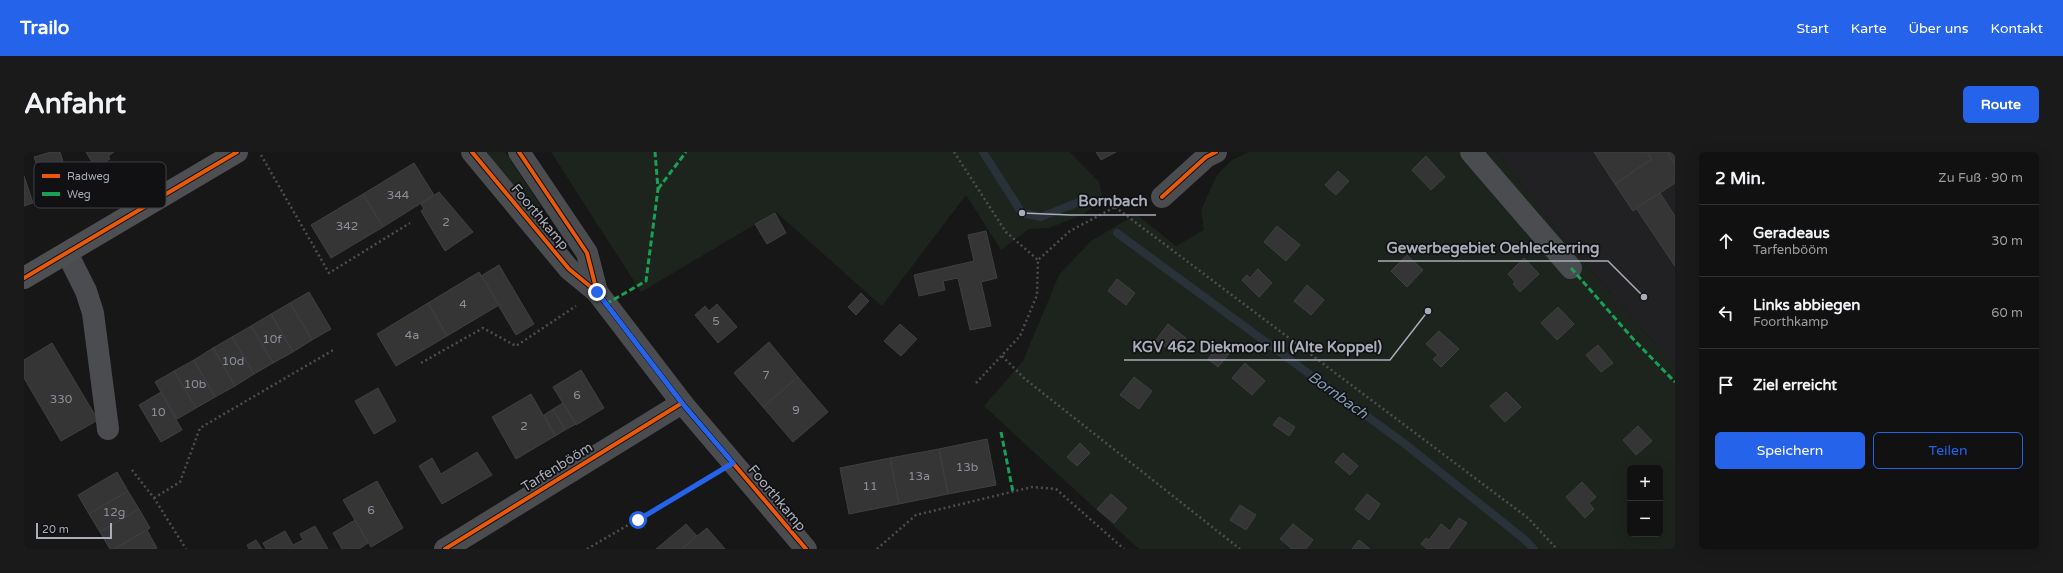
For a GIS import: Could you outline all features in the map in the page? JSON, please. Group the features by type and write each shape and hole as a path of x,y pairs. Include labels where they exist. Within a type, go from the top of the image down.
{"main road":[{"path":"166,194 237,152"},
{"path":"24,278 143,208"}],"street":[{"name":"Foorthkamp","path":"472,152 569,269 597,292 682,403 806,549"},
{"name":"Foorthkamp","path":"519,152 587,252 597,292"},
{"path":"1162,197 1206,157 1216,152"},
{"path":"1471,152 1572,268"},
{"path":"67,253 86,291 93,313 108,429"},
{"name":"Tarfenbööm","path":"445,549 682,403"}],"path":[{"path":"259,152 329,273 410,223"},
{"path":"954,152 1006,232 1038,260"},
{"path":"976,383 1020,336 1037,295 1038,260 1070,230 1115,207 1162,197"},
{"path":"1115,207 1528,518 1557,549"},
{"path":"421,363 483,328 516,346 597,292"},
{"path":"154,498 180,482 200,428 335,349"},
{"path":"1002,356 1025,379 1240,549"},
{"path":"587,549 733,463"},
{"path":"132,470 154,498 186,549"},
{"path":"877,549 916,515 1032,487 1056,489 1124,549"}],"shaded area":[{"path":"483,152 505,152 540,205 539,210 535,212"},
{"path":"551,152 1070,152 1099,182 1103,200 1082,215 1049,228 1029,229 1001,250 966,195 882,306 776,212 641,292"},
{"path":"1249,152 1496,152 1561,236 1675,367 1675,549 1139,549 984,406 1023,361 1059,275 1091,241 1136,214 1176,246 1204,230 1201,210 1217,175 1232,160"},
{"path":"1496,152 1675,152 1675,367 1561,236"}],"building":[{"path":"51,152 60,152 63,162 36,162 34,157"},
{"path":"86,152 114,152 108,156 110,159 104,162 92,162"},
{"path":"1096,152 1116,152 1101,160"},
{"path":"1594,152 1647,152 1652,159 1615,184"},
{"path":"1647,152 1667,152 1675,164 1675,183 1633,211 1615,184 1652,159"},
{"path":"1667,152 1675,152 1675,164"},
{"path":"1426,156 1445,177 1431,190 1412,170"},
{"path":"414,163 434,195 383,227 363,194"},
{"path":"1338,171 1349,181 1336,195 1325,185"},
{"path":"24,176 33,203 24,206"},
{"path":"439,192 473,232 445,251 421,211 424,209 421,204"},
{"path":"1660,193 1675,216 1675,266 1636,208"},
{"path":"363,194 383,227 331,258 311,225"},
{"path":"775,213 786,233 767,244 755,224"},
{"path":"1277,226 1300,245 1286,261 1264,242"},
{"path":"986,231 997,278 981,282 991,326 970,330 958,278 943,281 945,290 919,296 914,275 974,261 968,235"},
{"path":"1407,255 1423,270 1407,287 1391,271"},
{"path":"1524,258 1539,274 1520,292 1513,284 1515,282 1508,274"},
{"path":"499,265 534,324 516,335 481,276"},
{"path":"1258,269 1272,283 1259,297 1242,280 1247,275 1250,278"},
{"path":"479,272 499,305 447,336 428,303"},
{"path":"1117,279 1135,293 1126,305 1108,291"},
{"path":"1307,285 1324,300 1311,315 1294,301"},
{"path":"309,292 331,329 312,340 290,303"},
{"path":"861,293 869,301 856,315 848,307"},
{"path":"290,303 312,340 293,352 271,314"},
{"path":"428,303 447,336 396,366 377,334"},
{"path":"717,304 737,327 718,343 695,315 705,306 709,311"},
{"path":"1558,307 1574,324 1557,340 1541,323"},
{"path":"271,314 293,352 273,363 251,326"},
{"path":"900,324 917,339 901,356 884,341"},
{"path":"1168,324 1186,338 1174,353 1156,340"},
{"path":"251,326 273,363 254,374 232,337"},
{"path":"1439,331 1459,349 1441,367 1433,359 1438,355 1426,344"},
{"path":"232,337 254,374 235,386 213,348"},
{"path":"769,342 798,377 763,407 734,373"},
{"path":"52,343 98,420 61,441 24,378 24,360"},
{"path":"1598,345 1613,363 1601,372 1586,355"},
{"path":"1218,346 1229,354 1218,367 1208,359"},
{"path":"213,348 235,386 215,397 194,360"},
{"path":"194,360 215,397 196,408 174,371"},
{"path":"1245,363 1265,381 1252,395 1232,378"},
{"path":"581,370 604,408 576,425 553,387"},
{"path":"174,371 196,408 177,419 155,382"},
{"path":"798,377 828,412 793,442 763,407"},
{"path":"1134,377 1152,391 1139,409 1120,395"},
{"path":"378,388 396,421 374,434 355,401"},
{"path":"161,392 182,430 161,442 139,405"},
{"path":"1506,392 1521,407 1505,422 1490,406"},
{"path":"531,394 555,436 516,459 492,417"},
{"path":"563,403 576,424 565,430 553,409"},
{"path":"553,409 565,430 555,436 544,415"},
{"path":"1279,417 1295,427 1289,436 1273,425"},
{"path":"1638,426 1652,441 1636,455 1623,440"},
{"path":"987,439 996,485 948,494 939,449"},
{"path":"1080,443 1090,453 1077,466 1067,457"},
{"path":"939,449 948,494 899,504 890,458"},
{"path":"477,452 492,475 442,504 419,466 432,458 441,474"},
{"path":"1343,453 1358,466 1350,475 1335,462"},
{"path":"890,458 899,504 849,514 840,468"},
{"path":"117,472 128,491 89,514 78,495"},
{"path":"377,481 403,528 371,547 343,500"},
{"path":"1582,482 1596,497 1589,503 1594,509 1585,518 1566,497"},
{"path":"128,491 139,509 100,532 89,514"},
{"path":"1111,494 1127,508 1114,523 1097,509"},
{"path":"1367,494 1380,504 1369,520 1355,509"},
{"path":"1240,505 1256,515 1246,530 1230,520"},
{"path":"139,509 150,528 114,549 110,549 100,532"},
{"path":"1459,518 1467,523 1448,549 1427,549 1421,544 1426,538 1429,540 1441,524 1450,531"},
{"path":"355,520 368,543 359,549 342,549 333,533"},
{"path":"686,524 697,536 682,549 656,549"},
{"path":"1293,524 1313,540 1306,549 1292,549 1280,539"},
{"path":"315,526 328,549 266,549 263,543 285,531 293,545 303,540 300,534"},
{"path":"707,528 725,549 682,549 697,536"},
{"path":"147,530 157,548 114,549"},
{"path":"256,540 262,549 249,549 247,545"},
{"path":"1359,540 1370,549 1352,549"}],"waterway":[{"name":"Bornbach","path":"983,152 1022,213 1041,217 1084,200"},
{"name":"Bornbach","path":"1117,233 1405,444 1524,539 1534,549"}],"marked path":[{"path":"606,304 646,281 658,189 655,152"},
{"path":"658,189 686,152"},
{"path":"1571,268 1635,341 1675,382"},
{"path":"1001,432 1013,492"}],"cycle path":[{"path":"166,194 237,152"},
{"path":"472,152 569,269 597,292 682,403 806,549"},
{"path":"519,152 587,253 597,292"},
{"path":"1162,197 1206,157 1216,152"},
{"path":"24,278 142,208"},
{"path":"445,549 682,403"}],"place":[{"name":"Bornbach","path":"1022,213"},
{"name":"Gewerbegebiet Oehleckerring","path":"1644,297"},
{"name":"KGV 462 Diekmoor III (Alte Koppel)","path":"1428,311"}],"route":[{"path":"597,292 682,403 733,463 638,520"}]}
